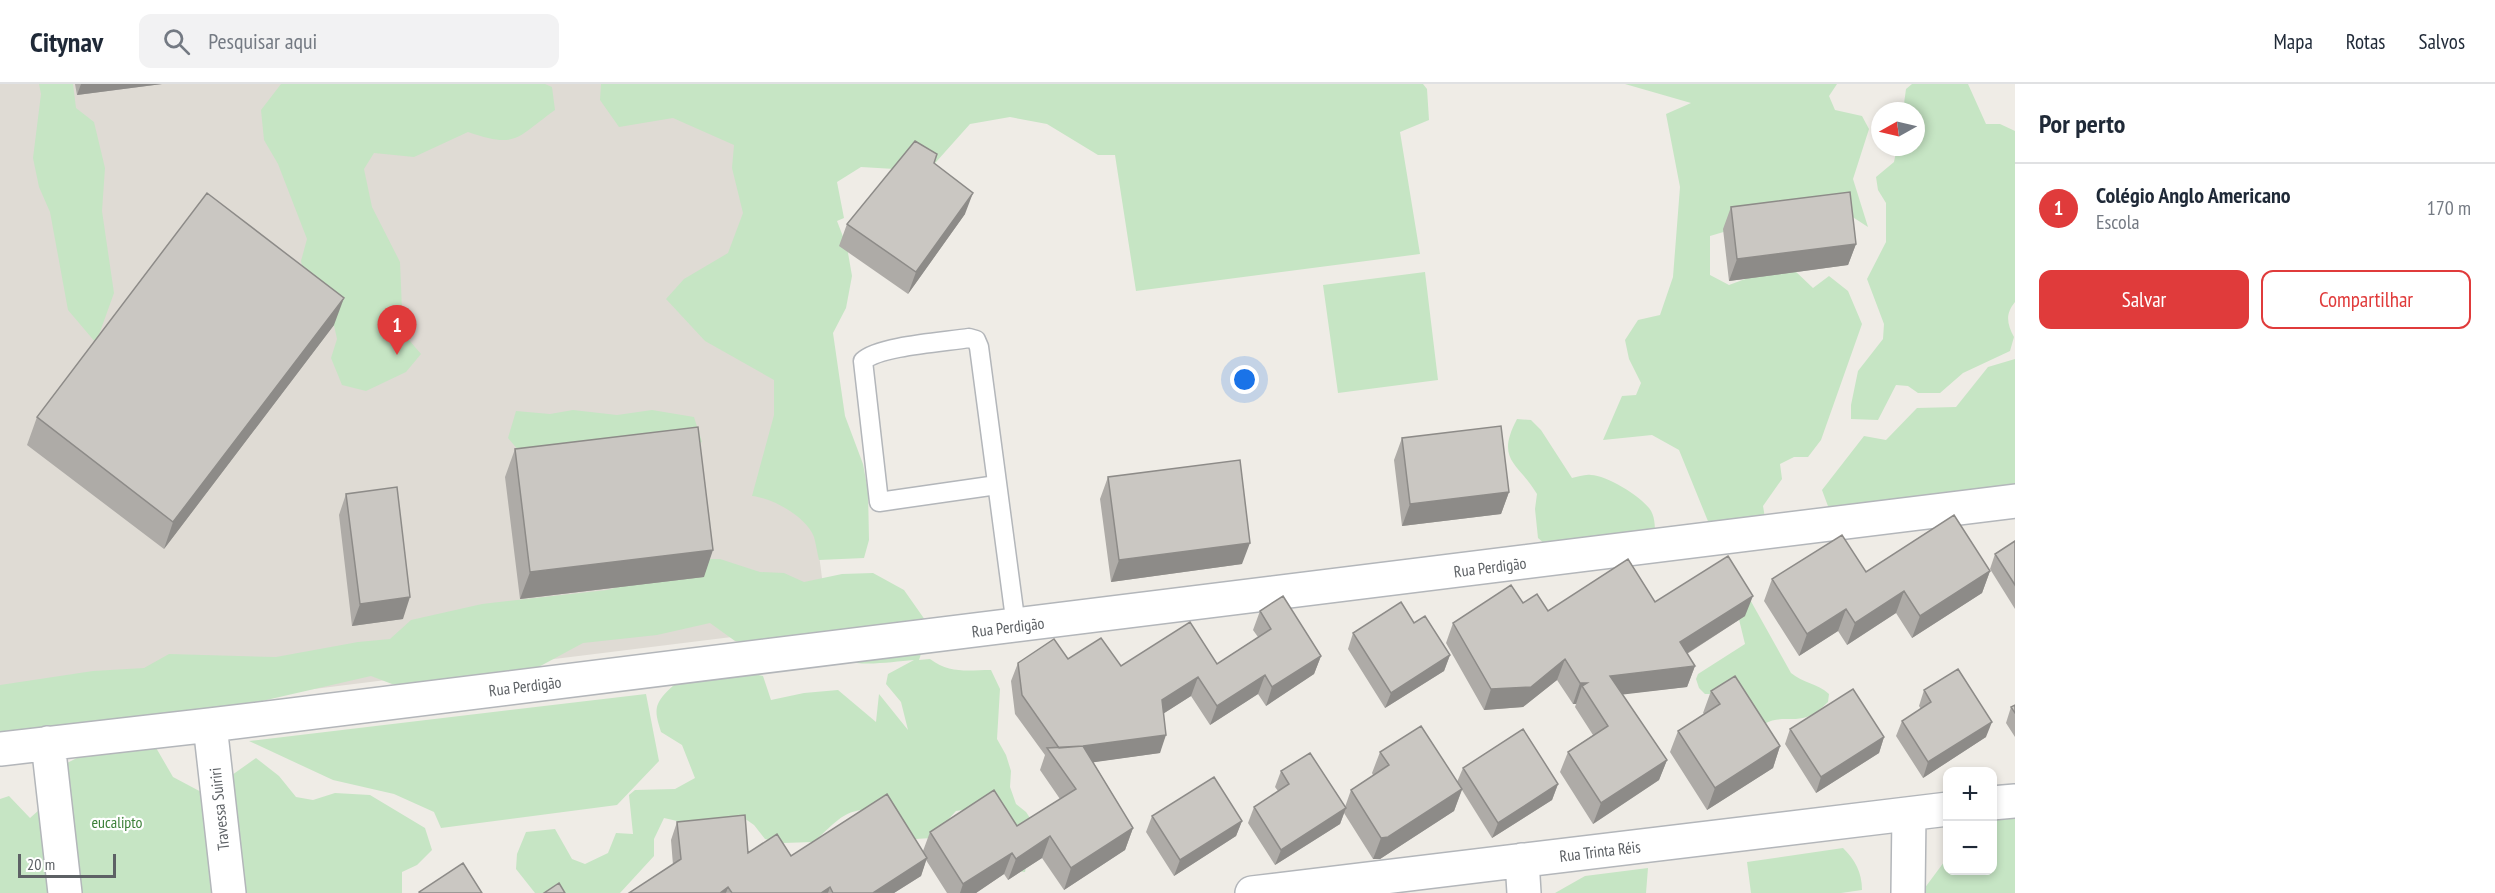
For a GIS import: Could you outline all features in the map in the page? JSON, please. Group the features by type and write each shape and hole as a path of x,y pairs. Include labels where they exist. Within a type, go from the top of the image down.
{"street":[{"name":"Rua Perdigão","path":"0,749 1016,626 2015,501"},
{"name":"Travessa Suiriri","path":"210,725 229,893"},
{"path":"48,743 65,893"},
{"path":"1997,803 2015,801"},
{"name":"Rua Trinta Réis","path":"1257,893 1943,810"},
{"path":"1908,893 1909,814"},
{"path":"1522,860 1524,893"}],"lane":[{"path":"997,485 879,502 863,361 870,355 911,347 969,338 976,340 979,346 1016,626"}],"shaded area":[{"path":"0,84 759,84 828,625 0,728"}],"green space":[{"path":"39,84 73,84 76,108 94,122 105,168 102,211 114,293 96,343 68,310 50,212 39,187 33,158 41,94"},
{"path":"281,84 545,84 552,87 555,110 515,138 497,140 468,132 414,157 374,153 364,169 372,207 400,262 403,333 421,354 406,372 366,391 342,385 331,358 337,339 327,293 305,279 301,261 307,239 278,164 264,140 261,110"},
{"path":"601,84 1423,84 1427,89 1429,120 1400,132 1420,254 1136,291 1115,155 1098,155 1047,124 1010,117 970,124 928,171 861,167 837,182 844,218 837,221 847,247 852,276 846,308 833,333 845,416 863,464 868,491 869,540 864,558 819,560 814,537 804,522 778,504 752,496 774,415 774,380 705,341 666,299 684,279 728,253 743,213 732,168 734,145 673,118 619,127 600,100"},
{"path":"1625,84 1837,84 1829,96 1835,110 1862,116 1869,129 1853,179 1868,227 1828,201 1710,236 1710,275 1729,285 1764,272 1793,269 1813,288 1829,276 1848,291 1862,324 1821,440 1808,457 1794,457 1780,464 1782,479 1763,506 1765,518 1714,536 1679,450 1652,435 1603,440 1622,396 1636,395 1641,383 1629,359 1625,340 1638,320 1660,315 1673,277 1680,187 1666,114 1691,103"},
{"path":"1912,84 1968,84 1986,124 2000,124 2015,131 2015,302 2008,319 2014,337 2010,351 1963,373 1940,393 1918,393 1908,386 1896,385 1878,420 1851,419 1851,405 1858,371 1883,339 1884,324 1867,279 1886,242 1886,203 1878,190 1876,177 1894,162 1895,156 1925,156 1925,102 1904,102 1906,89"},
{"path":"1425,272 1438,380 1338,393 1323,285"},
{"path":"2015,359 2015,498 1832,517 1822,490 1864,436 1886,440 1917,408 1956,407 1988,367"},
{"path":"573,410 617,415 652,410 694,417 702,442 666,458 530,464 508,438 516,411 550,414"},
{"path":"1517,419 1531,420 1541,430 1572,478 1586,475 1605,478 1645,503 1652,514 1655,535 1552,550 1538,538 1535,509 1537,494 1509,453 1508,444"},
{"path":"701,559 720,559 760,572 784,573 804,582 842,574 873,573 904,590 930,627 919,660 930,659 937,664 959,670 991,670 1000,689 997,739 1006,755 1011,771 1010,787 1016,804 1026,812 1034,824 1025,872 1016,871 976,808 956,811 931,838 916,839 862,810 847,814 813,842 783,843 765,839 754,825 744,818 695,825 664,818 654,839 654,856 620,893 535,893 516,869 517,854 526,832 555,829 572,859 585,864 608,853 616,833 633,834 629,795 635,790 675,789 695,778 682,745 661,732 656,711 658,704 669,689 692,673 722,670 763,676 771,700 804,693 838,690 876,722 879,694 908,730 901,702 886,684 888,674 914,660 870,664 848,662 828,655 735,641 710,623 657,635 583,643 507,684 392,684 371,676 262,701 249,716 0,743 0,685 93,671 144,668 169,654 276,657 358,642 390,639 411,620 482,604 607,590 672,572"},
{"path":"1748,596 1791,673 1829,694 1828,702 1820,710 1803,718 1779,719 1764,724 1716,694 1705,694 1699,688 1696,679 1698,674 1745,644 1736,607"},
{"path":"646,694 659,761 617,805 441,828 434,812 394,794 333,780 249,741"},
{"name":"eucalipto","path":"155,746 173,777 205,794 218,893 0,893 0,799 9,796 30,818 48,802 59,767 89,752"},
{"path":"256,758 279,776 296,797 313,800 335,793 370,795 425,828 432,850 417,865 402,872 402,893 240,893 225,780"},
{"path":"2015,817 2015,893 1921,893 1943,863 1943,875 1997,875 1997,819"},
{"path":"1843,848 1857,867 1862,890 1841,893 1751,893 1747,862"},
{"path":"1648,868 1646,893 1555,893 1585,876"}],"building":[{"path":"915,141 937,154 934,163 973,193 916,272 847,224"},
{"path":"1850,192 1856,244 1737,259 1731,207"},
{"path":"207,193 344,298 173,522 37,417"},
{"path":"1501,426 1509,492 1410,504 1402,438"},
{"path":"698,427 713,550 530,572 515,449"},
{"path":"1240,460 1250,543 1119,560 1108,477"},
{"path":"397,487 410,597 360,604 346,494"},
{"path":"1954,515 1990,571 1920,616 1904,591 1855,623 1846,609 1807,634 1772,579 1842,535 1866,572"},
{"path":"2015,541 2015,585 1995,554"},
{"path":"1728,556 1753,596 1680,642 1695,666 1610,676 1667,760 1601,803 1568,752 1608,726 1582,686 1587,683 1580,683 1565,659 1531,687 1491,689 1453,623 1511,585 1523,603 1537,594 1548,611 1628,559 1655,602"},
{"path":"1283,596 1321,656 1272,687 1265,675 1217,706 1198,677 1162,700 1166,735 1059,748 1022,695 1018,663 1054,639 1068,659 1101,638 1121,666 1190,622 1217,664 1271,629 1260,611"},
{"path":"1401,602 1414,623 1425,616 1450,655 1391,693 1353,633"},
{"path":"1958,669 1992,722 1928,762 1902,721 1931,702 1924,690"},
{"path":"1735,676 1780,746 1715,788 1678,731 1720,704 1711,691"},
{"path":"1853,689 1884,737 1821,777 1790,729"},
{"path":"1421,726 1462,789 1388,837 1381,838 1351,790 1389,765 1380,752"},
{"path":"1523,729 1558,784 1498,823 1463,768"},
{"path":"1083,746 1133,828 1071,868 1050,836 1016,859 1012,853 963,884 930,832 994,790 1017,826 1076,789 1047,748"},
{"path":"1310,753 1346,808 1281,850 1254,807 1289,784 1281,771"},
{"path":"1214,777 1242,821 1180,860 1152,816"},
{"path":"887,794 927,858 873,893 833,893 830,887 821,893 732,893 728,887 720,893 629,893 681,859 677,822 745,815 748,853 777,834 791,856"},
{"path":"463,863 482,893 419,892"},
{"path":"559,883 565,893 544,893"}],"place":[{"name":"Colégio Anglo Americano","path":"397,355"}]}
